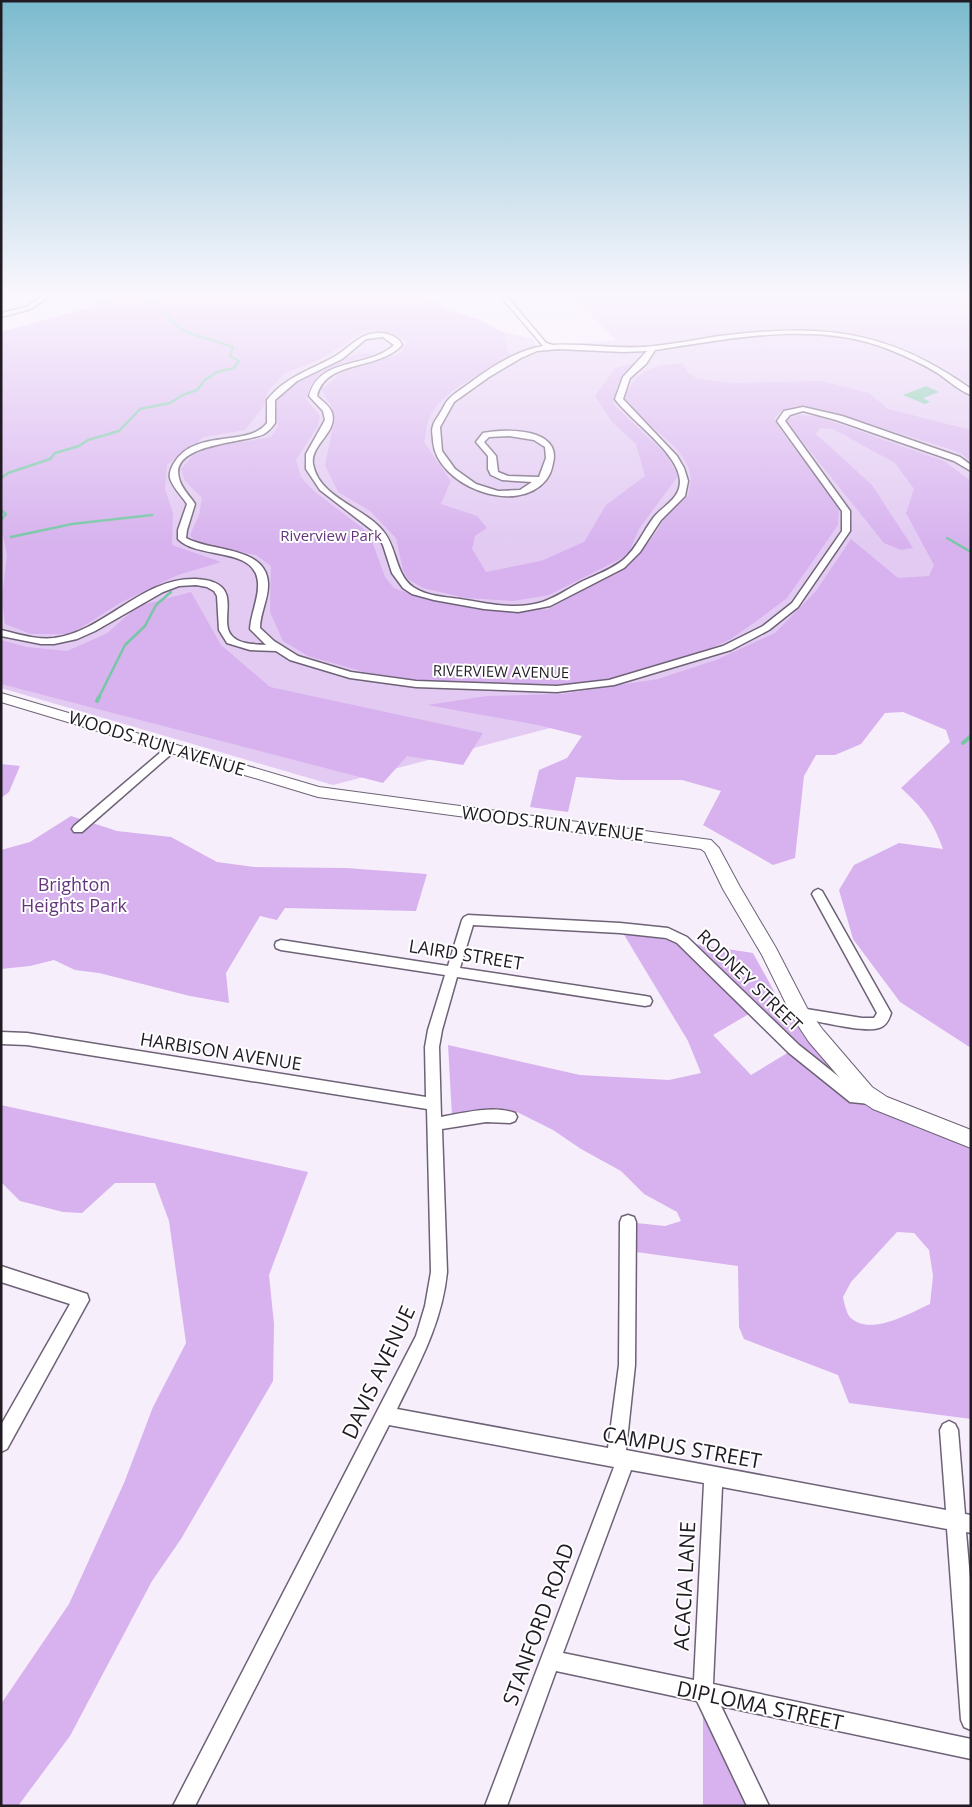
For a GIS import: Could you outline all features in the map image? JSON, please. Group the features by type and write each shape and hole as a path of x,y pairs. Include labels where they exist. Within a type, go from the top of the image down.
{"street":[{"path":"1,633 42,642 75,637 107,622 162,588 194,582 210,584 219,590 223,603 224,632 230,640 241,643 255,629 256,613 264,582 262,570 253,561 191,545 182,539 181,533 191,509 191,504 175,480 174,469 187,454 206,443 248,437 265,430 272,418 271,400 297,377"},
{"path":"328,377 318,384 314,396 327,410 328,424 308,459 309,468 322,486 334,498 368,521 381,533 397,576 407,588 432,597 490,607 517,609 540,606 552,601 627,562 632,558 663,512 682,495 686,480 675,458 626,410 619,399 627,377"},
{"path":"484,377 453,398 441,412 436,424 434,439 437,452 446,465 459,478 481,490 493,493 516,493 534,487 541,480 546,472 550,460 551,450 545,441 532,437 495,433 486,435 480,442 492,456 494,474 510,479 541,480"},
{"path":"949,377 971,393"},
{"name":"RIVERVIEW AVENUE","path":"255,629 260,636 294,658 350,675 416,684 557,689 610,683 727,648 766,628 795,605 846,531 846,511 781,422 787,413 803,409 840,418 957,459 971,469"},
{"name":"RIVERVIEW AVENUE","path":"241,643 251,648 277,648"},
{"name":"WOODS RUN AVENUE","path":"1,696 328,794 705,844 711,848 732,889 770,953 800,1013 816,1036 870,1098 971,1139"},
{"path":"78,829 172,748"},
{"path":"800,1013 862,1023 876,1023 883,1018 884,1013 818,894"},
{"name":"DAVIS AVENUE","path":"184,1806 423,1339 438,1291 439,1272 433,1041 468,920"},
{"name":"RODNEY STREET","path":"468,920 620,928 672,935 682,940 794,1049 833,1082 855,1098 870,1098"},
{"name":"LAIRD STREET","path":"281,945 454,970 645,1001"},
{"name":"HARBISON AVENUE","path":"1,1038 27,1039 434,1104"},
{"path":"435,1124 486,1116 510,1117"},
{"name":"STANFORD ROAD","path":"496,1806 621,1458 627,1365 628,1222"},
{"path":"1,1274 81,1300 1,1443"},
{"name":"CAMPUS STREET","path":"384,1415 963,1522"},
{"path":"948,1430 963,1522 971,1720"},
{"name":"ACACIA LANE","path":"713,1476 703,1692 758,1806"},
{"name":"DIPLOMA STREET","path":"550,1660 971,1749"}],"green space":[{"name":"Riverview Park","path":"1,377 971,377 971,696 558,726 333,785 1,688"},
{"path":"1,377 281,377 268,391 264,406 245,430 204,437 167,465 165,489 173,513 172,545 221,562 178,575 120,603 71,634 31,634 5,624 2,598 7,555 1,534"},
{"path":"319,377 309,389 306,399 320,416 318,426 296,460 301,477 314,491 369,533 385,577 394,588 419,597 477,608 504,609 527,607 547,610 620,570 636,558 657,531 665,516 688,496 691,476 680,453 624,401 633,382 638,377 695,377 734,383 822,381 869,393 888,409 971,430 971,462 962,454 947,448 853,419 797,406 781,411 774,419 839,508 838,525 787,598 731,639 669,667 623,680 571,686 430,682 364,672 308,656 283,641 270,612 271,566 256,555 197,543 190,535 199,515 202,498 185,481 181,469 193,455 211,447 271,437 278,426 274,403 304,378"},
{"path":"336,377 474,377 453,391 435,409 427,425 424,442 451,481 441,504 477,516 487,528 475,536 472,549 486,572 541,561 584,542 606,505 645,476 636,444 612,422 595,396 608,377 625,377 616,388 613,404 666,454 678,476 639,529 628,555 549,595 513,601 466,598 423,588 408,579 403,570 396,538 370,511 338,492 325,465 334,422 331,405 321,390"},
{"path":"800,415 819,417 944,461 971,481 971,1048 900,1002 853,939 839,890 854,865 899,843 943,849 926,815 901,788 950,742 946,730 903,712 885,713 861,744 835,755 816,755 804,776 795,858 773,865 703,825 721,791 682,780 620,780 576,777 568,812 530,807 539,770 567,758 582,736 538,725 427,705 487,696 562,694 658,679 716,660 775,633 816,591 851,539 898,578 929,576 934,565 906,513 914,489 895,463 833,429 820,428 816,434 872,485 913,548 901,550 884,543 789,425 786,419"},
{"path":"191,592 221,645 270,687 483,733 463,765 407,756 383,783 1,684 1,640 26,647 67,651 106,634 138,606"},
{"path":"1,764 20,766 9,792 1,798"},
{"name":"Brighton Heights Park","path":"71,816 117,831 171,837 217,862 254,867 346,868 427,874 416,911 285,908 277,920 260,916 226,973 229,1003 190,996 99,973 75,970 54,960 30,966 1,969 1,850 30,842"},
{"path":"623,933 753,953 785,1011 841,1079 867,1106 971,1148 971,1419 849,1403 838,1375 744,1339 739,1327 738,1266 636,1252 636,1223 665,1226 681,1221 677,1212 644,1194 621,1171 581,1149 553,1130 517,1112 479,1111 452,1116 448,1045 580,1075 669,1080 701,1073 688,1041","holes":["754,1011 794,1049 751,1075 713,1035","897,1232 914,1233 929,1250 933,1276 930,1304 889,1322 867,1325 857,1322 849,1316 843,1297 851,1282"]},
{"path":"1,1105 308,1172 269,1275 274,1324 273,1381 181,1539 152,1581 70,1736 18,1806 1,1806 1,1704 69,1604 124,1483 153,1407 186,1343 169,1221 155,1183 115,1183 82,1213 63,1212 20,1201 1,1182"},
{"path":"703,1692 758,1806 703,1806"}],"shaded area":[{"path":"926,386 939,392 923,398 930,402 925,404 903,395"}],"waterway":[{"path":"1,478 8,473 50,459 55,453 79,446 88,440 119,431 140,409 170,403 183,395 197,390 209,377"},
{"path":"1,510 6,514 1,520"},
{"path":"11,537 72,524 152,515"},
{"path":"947,538 971,552"},
{"path":"97,701 125,645 145,626 156,605 171,592"},
{"path":"963,743 971,736"}]}
